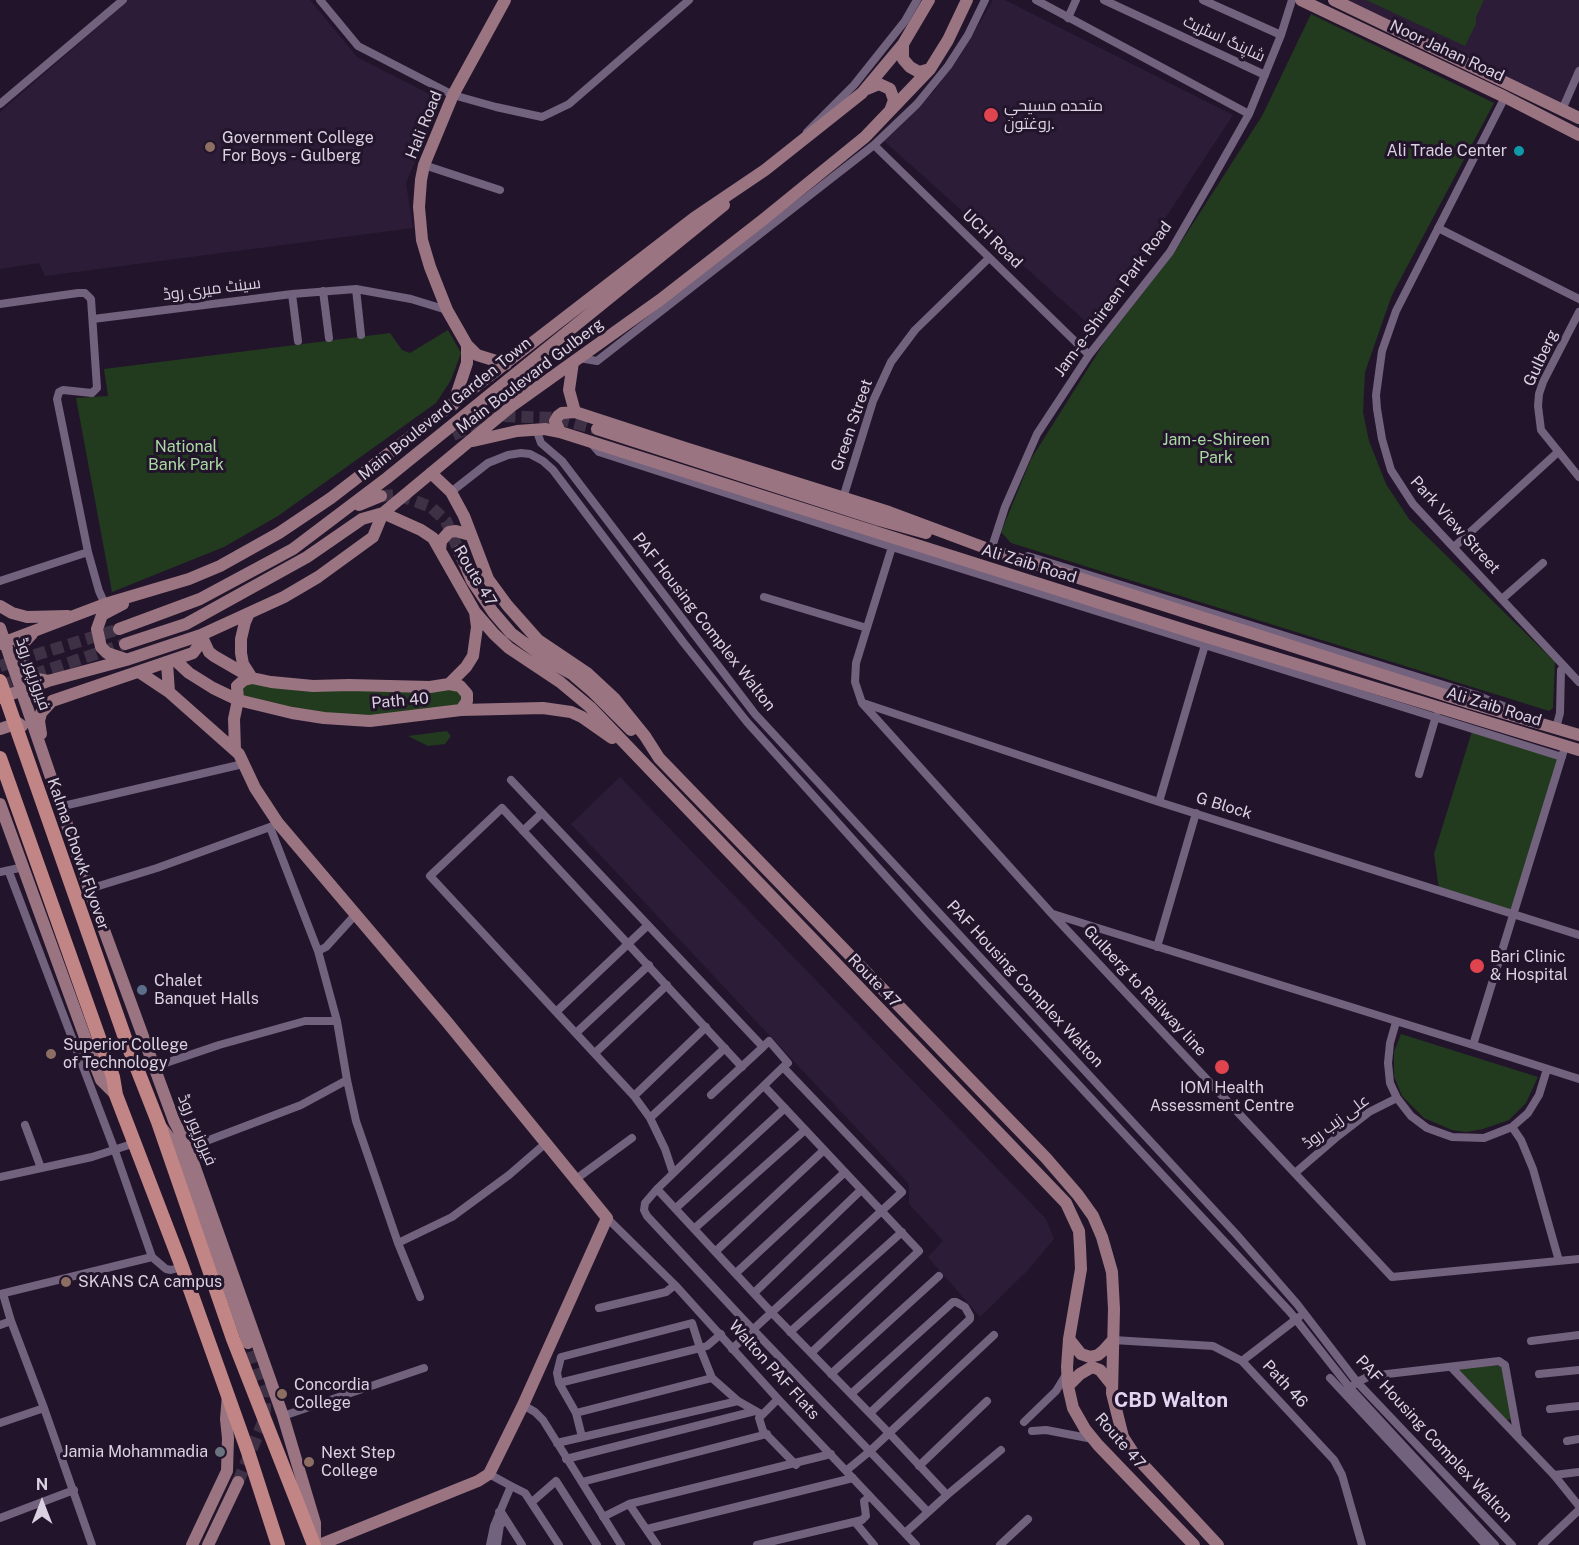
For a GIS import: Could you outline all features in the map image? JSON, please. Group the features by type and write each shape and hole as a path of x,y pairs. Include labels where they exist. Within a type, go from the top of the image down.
{"main road":[{"name":"Hali Road","path":"468,345 447,310 430,267 422,240 419,207 424,165 453,95 505,0"},
{"name":"Main Boulevard Gulberg","path":"32,633 105,604 189,579 220,566 279,532 331,498 694,218 765,170 862,93 903,44 929,0"},
{"name":"Main Boulevard Gulberg","path":"19,685 48,681 126,660 199,636 284,597 318,577 373,537 384,513 513,405 660,300 865,137 930,69 948,40 967,0"},
{"name":"Noor Jahan Road","path":"1301,0 1579,135"},
{"name":"Noor Jahan Road","path":"1334,0 1579,118"},
{"path":"903,44 903,59 910,67 920,72 930,69"},
{"path":"862,93 873,86 885,86 893,94 894,100 890,112"},
{"name":"Main Boulevard Garden Town","path":"119,629 217,591 293,549 387,478 697,228 765,170"},
{"path":"468,345 477,355 506,364"},
{"path":"453,406 468,363 468,345"},
{"path":"560,432 555,421 558,416 562,412 575,411 569,390 576,360"},
{"name":"Ali Zaib Road","path":"575,411 889,512 991,550 1470,703 1579,735"},
{"name":"Ali Zaib Road","path":"469,442 509,432 536,429 560,432 1564,752 1579,750"},
{"path":"597,429 879,520 991,550"},
{"path":"387,478 453,435"},
{"name":"Route 47","path":"431,473 451,492 464,516 488,579 538,640 577,666 615,699 645,736 659,758 1046,1158 1078,1195 1093,1216 1112,1272 1112,1386 1116,1414 1123,1437 1136,1457 1218,1545"},
{"path":"339,514 381,496"},
{"path":"124,644 186,624 307,557 362,519 384,513"},
{"name":"Route 47","path":"384,513 433,538 475,612 509,648 580,697 1066,1203 1079,1231 1081,1269 1069,1339 1067,1379 1073,1408 1085,1429 1194,1545"},
{"path":"440,550 441,541 449,532 456,531 470,535"},
{"path":"459,551 472,580 493,612 512,633 550,663 572,674 659,758"},
{"path":"126,660 106,653 101,646 98,629 102,615 142,594"},
{"path":"0,606 12,614 27,617 76,615"},
{"name":"Path 40","path":"199,636 214,656 252,678 281,684 314,686 430,687 449,684 466,668 473,656 476,643 475,612"},
{"path":"235,750 234,719 238,700 237,686 244,680 252,678 243,664 241,652 241,639 249,613"},
{"name":"فیروزپور روڈ","path":"0,628 2,645 19,685 89,889 174,1121 188,1148 283,1416 320,1544"},
{"path":"2,645 32,633"},
{"path":"32,633 20,647 20,663 24,672 32,678 48,681"},
{"path":"48,767 39,721 45,707 52,701 171,662 197,649 199,636"},
{"path":"169,692 171,662"},
{"name":"Path 40","path":"171,662 238,700 292,713 346,720 401,718 461,710 543,708 571,712 582,717 631,751"},
{"path":"139,672 169,692 235,750 274,825 356,914 607,1218 523,1405 489,1474 478,1481 320,1544"},
{"path":"0,674 19,685 2,696 21,711 48,767"},
{"name":"Kalma Chowk Flyover","path":"0,681 124,1038"},
{"path":"449,684 460,686 468,694 461,710"},
{"path":"0,729 18,723 27,729 48,767"},
{"path":"0,758 113,1077 116,1095 182,1267 278,1545"},
{"path":"0,804 101,1080 116,1095"},
{"name":"فیروزپور روڈ","path":"124,1038 158,1122 233,1339 320,1544"},
{"path":"174,1121 203,1214"},
{"path":"158,1122 174,1144 203,1214 248,1343"},
{"path":"1069,1339 1081,1354 1089,1357 1098,1355 1113,1340"},
{"path":"1067,1379 1092,1367 1101,1370 1112,1386"},
{"path":"192,1545 227,1471 228,1395"},
{"path":"208,1545 238,1482"}],"street":[{"path":"0,104 123,0"},
{"path":"320,0 358,46 453,95 542,117 569,104 688,0"},
{"path":"795,146 813,124 854,85 905,21 917,0"},
{"path":"576,360 597,361 874,145 917,104 948,66 968,35 985,0"},
{"path":"1036,0 1249,114"},
{"path":"1068,18 1076,0"},
{"name":"شاپنگ اسٹریٹ","path":"1104,0 1265,75"},
{"path":"1203,0 1281,35"},
{"name":"Jam-e-Shireen Park Road","path":"991,550 1005,507 1037,434 1089,354 1170,252 1249,114 1281,35 1292,0"},
{"path":"1562,110 1579,71"},
{"name":"Park View Street","path":"1504,97 1388,332 1378,375 1376,402 1382,439 1391,470 1398,484 1413,504 1579,682"},
{"name":"UCH Road","path":"874,145 1089,354"},
{"path":"424,165 500,190"},
{"path":"1438,228 1579,299"},
{"name":"Green Street","path":"843,498 873,400 891,362 915,330 989,258"},
{"path":"356,289 361,335"},
{"name":"سینٹ میری روڈ","path":"93,319 292,294 356,289 411,298 447,310"},
{"path":"322,291 329,338"},
{"path":"0,304 85,293 91,299 97,388 92,393 63,390 59,392 57,399 88,552 105,604"},
{"path":"292,294 298,340"},
{"name":"Gulberg","path":"1579,312 1539,394 1541,430 1579,477"},
{"name":"PAF Housing Complex Walton","path":"536,429 540,443 562,461 755,714 1236,1234 1305,1313 1350,1388 1512,1545"},
{"path":"590,441 599,452 892,547 1436,716 1564,752 1473,1045"},
{"path":"1454,547 1558,452"},
{"name":"PAF Housing Complex Walton","path":"451,492 488,463 508,455 530,454 553,470 683,642 747,722 927,922 1296,1319 1350,1388 1495,1545"},
{"name":"Gulberg to Railway line","path":"892,547 856,663 855,682 862,703 1052,914 1392,1277 1579,1259"},
{"path":"0,581 88,552"},
{"path":"1502,600 1543,563"},
{"path":"764,597 867,628"},
{"path":"1159,802 1205,645"},
{"path":"1556,728 1560,712 1561,670 1564,667"},
{"name":"G Block","path":"862,703 1159,802 1579,934"},
{"path":"1419,774 1436,716"},
{"path":"60,807 243,764"},
{"path":"511,780 763,1047"},
{"path":"673,1173 651,1118 634,1096 429,876 502,808 742,1067"},
{"path":"523,831 542,813"},
{"path":"1157,946 1196,813"},
{"path":"89,889 157,868 274,825 318,951 337,1021 356,1121 398,1243 420,1297"},
{"path":"24,867 4,872 115,1151 152,1257 166,1269 175,1270 182,1267"},
{"path":"318,951 326,947 356,914"},
{"path":"1052,914 1579,1079"},
{"path":"555,1012 648,926"},
{"path":"576,1033 649,965"},
{"path":"595,1053 667,985"},
{"path":"154,1067 219,1045 305,1021 337,1021"},
{"path":"1396,1022 1390,1043 1388,1063 1390,1083 1397,1098 1411,1116 1427,1128 1452,1137 1484,1138 1512,1127 1528,1113 1539,1095 1547,1069"},
{"path":"634,1096 706,1027"},
{"path":"711,1095 769,1041 788,1063 657,1189 645,1203 647,1216 928,1512"},
{"path":"651,1118 725,1048"},
{"path":"732,1349 902,1192 783,1067"},
{"path":"188,1148 301,1105 347,1080"},
{"path":"764,1086 918,1249 918,1253 811,1353"},
{"name":"علی زیب روڈ","path":"1295,1173 1369,1112 1397,1098"},
{"path":"676,1208 785,1108"},
{"path":"25,1125 41,1168"},
{"path":"1512,1127 1521,1140 1533,1169 1559,1261"},
{"path":"695,1228 805,1130"},
{"path":"576,1179 632,1138"},
{"path":"0,1177 115,1151 135,1143"},
{"path":"398,1243 453,1217 546,1143"},
{"path":"716,1251 824,1150"},
{"path":"736,1273 844,1172"},
{"path":"657,1189 753,1293 890,1433 947,1495"},
{"path":"753,1293 861,1190"},
{"name":"Walton PAF Flats","path":"607,1218 675,1285 778,1399 916,1545"},
{"path":"790,1332 902,1232"},
{"path":"92,1545 2,1294 152,1257"},
{"path":"831,1374 939,1276"},
{"path":"599,1308 666,1292 675,1285"},
{"path":"850,1394 952,1302 964,1307 970,1319 870,1413"},
{"path":"1242,1360 1305,1313"},
{"path":"0,1325 11,1321"},
{"path":"582,1437 576,1413 559,1383 557,1373 561,1357 693,1323 712,1377 738,1401 758,1413 763,1431 796,1465"},
{"path":"559,1383 707,1346 721,1335"},
{"path":"847,1470 890,1433 994,1335"},
{"path":"1531,1341 1579,1335"},
{"name":"Path 46","path":"1113,1340 1213,1346 1242,1360 1334,1460 1342,1475 1362,1545"},
{"path":"1350,1388 1370,1376 1499,1361 1504,1363 1518,1437"},
{"path":"1451,1367 1554,1475 1579,1508 1542,1545"},
{"path":"283,1416 424,1368"},
{"path":"1539,1374 1579,1370"},
{"path":"576,1413 712,1377"},
{"path":"1330,1378 1350,1388 1486,1545"},
{"path":"1024,1422 1067,1379"},
{"path":"566,1459 758,1413 778,1399"},
{"path":"557,1443 738,1401"},
{"path":"919,1466 987,1401"},
{"path":"523,1405 535,1412 557,1443 621,1545"},
{"path":"1550,1409 1579,1406"},
{"path":"0,1423 44,1408"},
{"path":"1032,1431 1046,1430 1094,1439"},
{"path":"582,1482 767,1434"},
{"path":"1567,1441 1579,1440"},
{"path":"905,1533 1001,1450"},
{"path":"603,1517 629,1503 831,1455"},
{"path":"1554,1475 1579,1472"},
{"path":"489,1474 525,1493 559,1545"},
{"path":"647,1529 853,1478"},
{"path":"532,1502 556,1481 597,1545"},
{"path":"490,1545 499,1512 511,1486"},
{"path":"0,1518 74,1490"},
{"path":"757,1545 865,1518 864,1501 869,1497"},
{"path":"629,1503 657,1545"},
{"path":"499,1512 522,1545"},
{"path":"1000,1545 1028,1519"},
{"path":"497,1545 500,1525 506,1520"},
{"path":"855,1522 874,1545"}],"shaded area":[{"name":"Government College For Boys - Gulberg","path":"129,0 310,0 357,57 441,100 406,183 413,228 45,276 39,263 0,269 0,112"},
{"path":"993,0 1005,0 1233,115 1093,328 883,140 934,91 962,53"},
{"path":"1337,0 1579,0 1579,70 1562,108"},
{"path":"620,777 1046,1219 1054,1239 1028,1270 980,1317 928,1257 943,1241 909,1204 909,1184 571,824"}],"green space":[{"path":"1366,0 1484,0 1465,46"},
{"name":"Jam-e-Shireen Park","path":"1311,14 1494,103 1392,295 1365,372 1363,412 1369,441 1386,484 1409,519 1555,662 1553,708 1549,711 1011,543 1001,532 1031,459 1104,343 1174,253 1262,116"},
{"name":"National Bank Park","path":"448,330 461,353 451,380 436,403 278,516 224,547 112,592 76,398 108,396 104,369 390,333 402,350 410,353"},
{"path":"239,682 466,690 461,710 370,721 238,700"},
{"path":"1473,728 1562,757 1515,913 1439,889 1434,854"},
{"path":"447,731 451,736 445,744 428,746 408,736"},
{"path":"1401,1034 1538,1077 1526,1103 1509,1120 1466,1132 1452,1130 1424,1118 1402,1096 1394,1076 1394,1052"},
{"path":"1501,1365 1513,1419 1505,1420 1457,1369"}],"tunnel":[{"path":"453,435 503,416 556,418 597,429"},
{"path":"381,496 398,495 431,507 446,521 459,551"},
{"path":"0,666 119,629"},
{"path":"0,686 125,644"},
{"path":"238,1482 263,1422 265,1410 265,1396 248,1343"}],"place":[{"name":"متحده مسیحي روغتون.","path":"991,115"},
{"name":"Government College For Boys - Gulberg","path":"210,147"},
{"name":"Ali Trade Center","path":"1519,151"},
{"name":"Bari Clinic & Hospital","path":"1477,966"},
{"name":"Chalet Banquet Halls","path":"142,990"},
{"name":"Superior College of Technology","path":"51,1054"},
{"name":"IOM Health Assessment Centre","path":"1222,1067"},
{"name":"SKANS CA campus","path":"66,1282"},
{"name":"Concordia College","path":"282,1394"},
{"name":"Jamia Mohammadia","path":"220,1452"},
{"name":"Next Step College","path":"309,1462"}],"district":[{"name":"CBD Walton","path":"1171,1401"}]}
